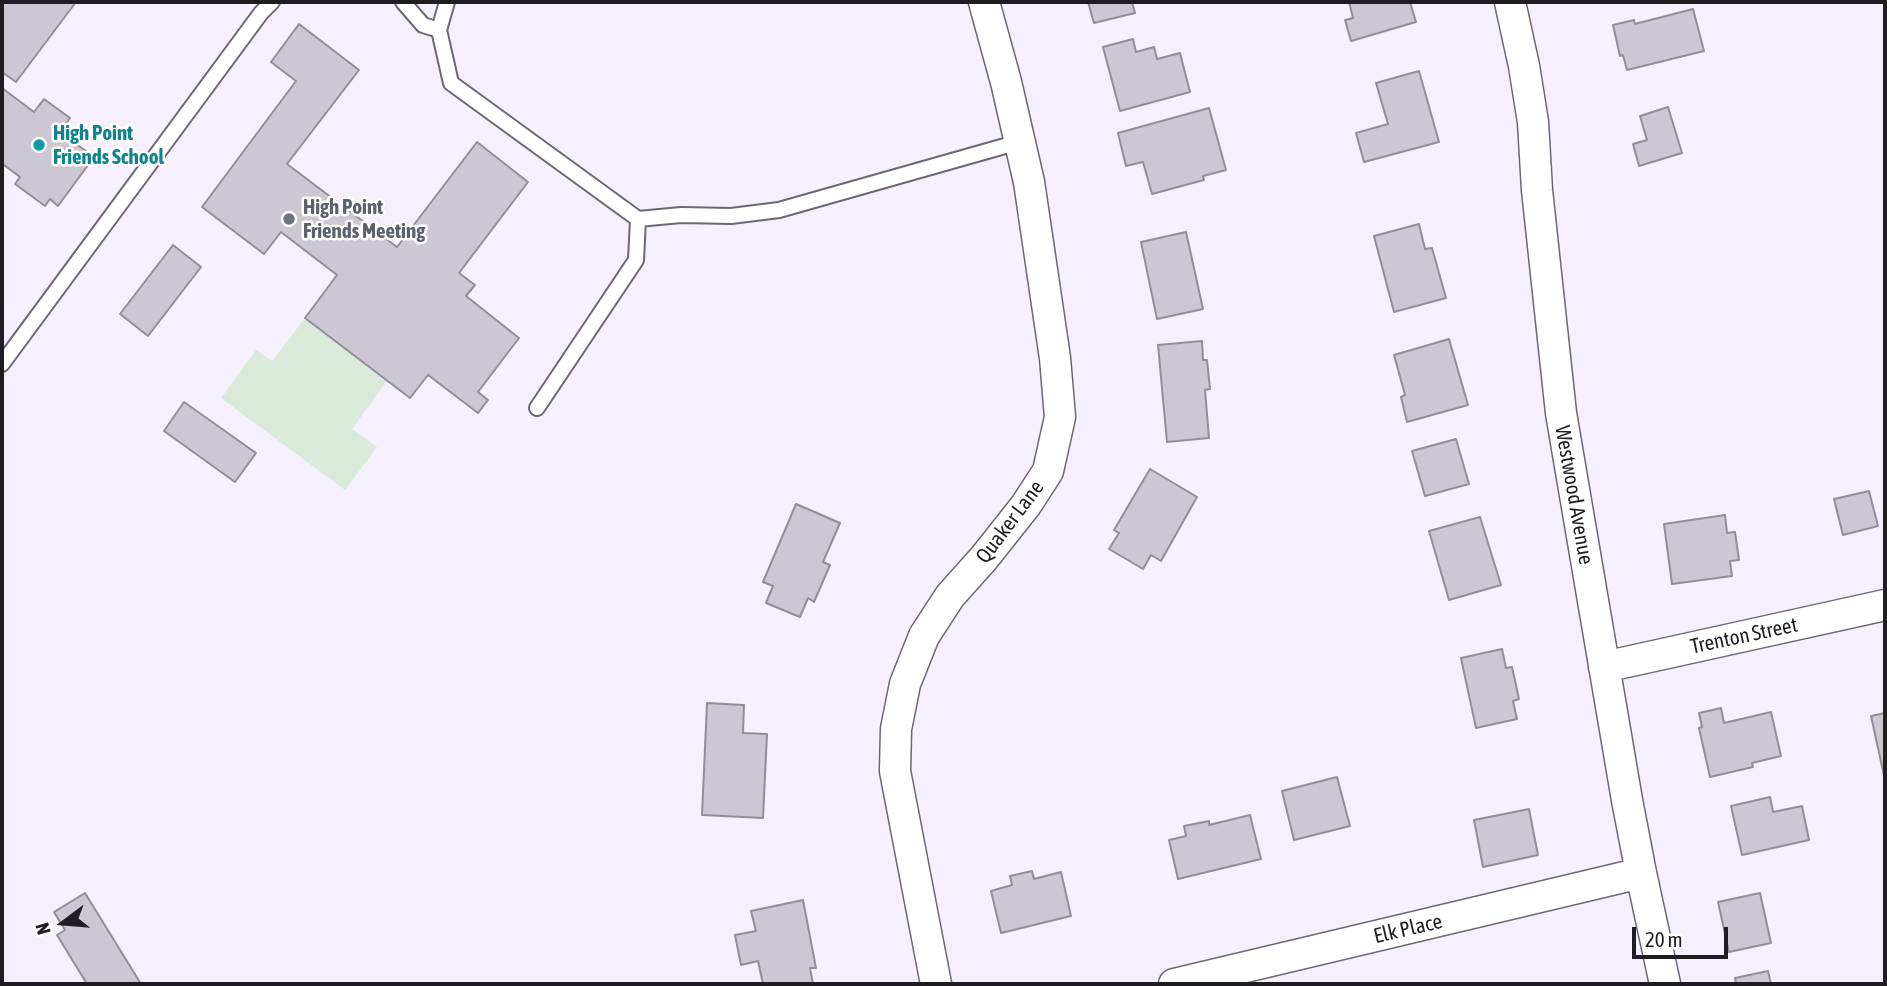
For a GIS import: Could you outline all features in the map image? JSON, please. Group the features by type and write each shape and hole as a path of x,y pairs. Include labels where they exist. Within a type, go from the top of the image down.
{"street":[{"name":"Quaker Lane","path":"936,984 895,771 896,729 905,684 924,636 950,596 1026,505 1048,471 1059,417 1055,358 1029,182 984,2"},
{"name":"Westwood Avenue","path":"1510,2 1533,122 1536,190 1561,413 1641,873 1665,984"},
{"name":"Trenton Street","path":"1604,667 1885,605"},
{"name":"Elk Place","path":"1174,984 1641,873"}],"lane":[{"path":"2,364 261,13 272,2"},
{"path":"403,2 423,25 439,30"},
{"path":"447,2 439,30 451,83 638,219 681,215 731,216 779,211 1019,142"},
{"path":"537,408 636,260 638,219"}],"green space":[{"path":"305,318 387,381 352,429 377,447 345,490 221,398 256,350 272,361"}],"building":[{"name":"High Point Friends School","path":"2,2 76,2 16,82 2,72"},
{"path":"1088,2 1132,2 1135,13 1094,23"},
{"path":"1349,2 1410,2 1416,22 1351,41 1345,20 1353,18"},
{"path":"1693,9 1704,51 1627,70 1623,55 1620,56 1613,25 1634,20 1635,24"},
{"name":"High Point Friends Meeting","path":"299,24 359,70 287,164 397,247 477,142 528,182 459,273 475,285 466,296 519,338 478,392 488,400 478,413 428,375 410,398 305,318 337,275 281,232 264,254 202,207 296,81 271,62"},
{"path":"1133,39 1136,52 1154,47 1157,59 1180,53 1190,92 1120,111 1103,47"},
{"path":"1419,71 1439,142 1364,162 1356,133 1388,124 1376,83"},
{"name":"High Point Friends School","path":"2,88 34,112 44,99 70,118 60,132 94,157 58,206 50,199 45,206 15,184 20,177 4,165 2,168"},
{"path":"1668,107 1682,153 1639,166 1633,144 1647,140 1640,116"},
{"path":"1209,108 1226,170 1203,176 1204,180 1152,194 1143,162 1126,166 1118,133"},
{"path":"1419,224 1425,249 1432,248 1446,298 1394,312 1374,236"},
{"path":"1186,232 1203,309 1157,319 1141,242"},
{"path":"173,245 201,267 148,336 120,314"},
{"path":"1449,339 1468,405 1407,422 1401,397 1405,395 1394,355"},
{"path":"1202,341 1203,360 1207,360 1210,389 1205,390 1209,438 1167,442 1158,345"},
{"path":"184,402 256,453 235,482 164,431"},
{"path":"1456,439 1469,484 1425,496 1412,451"},
{"path":"1150,469 1197,497 1161,561 1151,555 1143,569 1109,549 1119,533 1114,530"},
{"path":"1869,491 1878,526 1843,535 1834,499"},
{"path":"796,504 840,523 823,562 830,565 814,602 808,598 800,617 766,603 773,586 763,582"},
{"path":"1725,515 1727,533 1735,532 1739,560 1730,561 1732,576 1672,584 1664,524"},
{"path":"1480,517 1501,585 1449,600 1429,531"},
{"path":"1502,649 1506,668 1512,667 1519,699 1513,701 1517,719 1476,728 1461,658"},
{"path":"707,703 744,705 743,733 767,734 763,818 702,815"},
{"path":"1721,708 1724,723 1771,712 1781,756 1752,763 1753,767 1710,777 1699,728 1702,727 1699,713"},
{"path":"1885,713 1885,780 1871,716"},
{"path":"1337,777 1350,826 1294,840 1282,791"},
{"path":"1770,797 1773,812 1802,806 1809,840 1742,855 1731,806"},
{"path":"1529,809 1538,855 1483,867 1474,820"},
{"path":"1250,815 1261,859 1178,879 1169,840 1186,836 1184,826 1209,821 1209,825"},
{"path":"1032,871 1034,879 1061,872 1071,916 1001,933 991,891 1012,885 1010,876"},
{"path":"85,893 141,984 87,984 57,935 65,930 54,912"},
{"path":"1760,893 1771,943 1729,952 1718,902"},
{"path":"803,900 816,968 810,968 813,984 763,984 758,961 741,965 735,935 756,931 751,911"},
{"path":"1768,971 1771,984 1736,984 1735,978"}],"place":[{"name":"High Point Friends School","path":"39,145"},
{"name":"High Point Friends Meeting","path":"289,219"}]}
